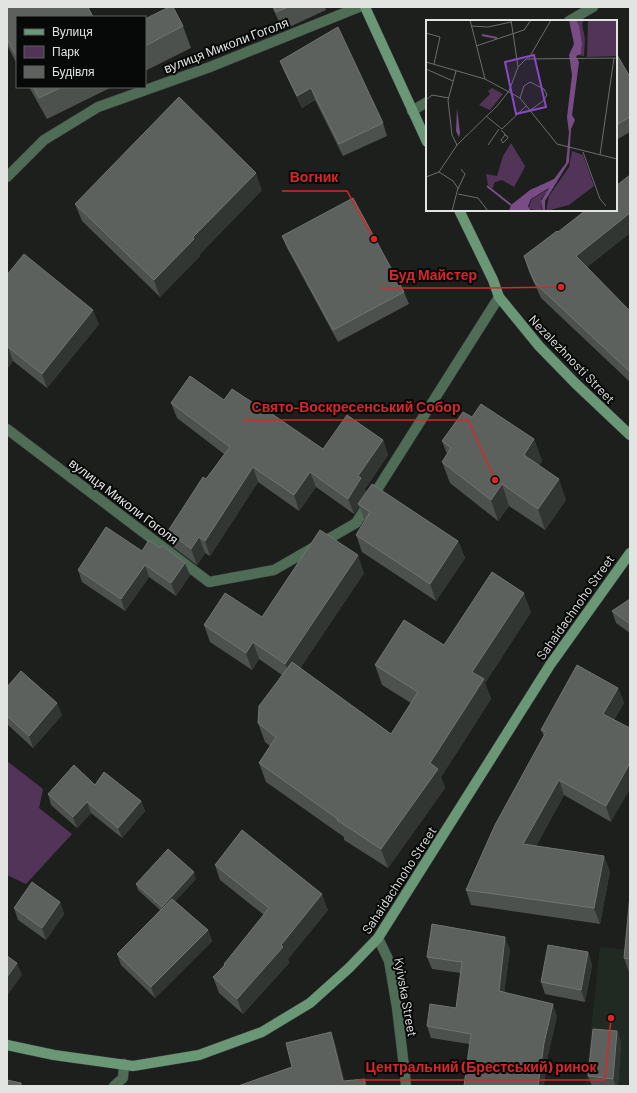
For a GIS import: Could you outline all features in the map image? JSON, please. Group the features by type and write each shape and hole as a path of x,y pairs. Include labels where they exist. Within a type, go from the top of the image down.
{"main road":[{"path":"365,7 426,140"},
{"name":"Nezalezhnosti Street","path":"459,211 493,280 499,298 538,346 630,435"},
{"name":"Sahaidachnoho Street","path":"7,1045 54,1056 133,1066 199,1055 262,1032 310,1003 349,968 378,938 550,665 630,553"}],"street":[{"name":"вулиця Миколи Гоголя","path":"7,177 44,140 98,107 210,67 359,7"},
{"path":"571,20 594,7"},
{"path":"412,111 426,103"},
{"name":"вулиця Миколи Гоголя","path":"7,429 209,582 274,570 356,523 499,298"},
{"name":"Kyivska Street","path":"378,938 389,960 397,1008 406,1075 406,1086"},
{"path":"114,1086 122,1078 124,1064"}],"shaded area":[{"path":"600,947 630,950 630,1086 585,1086"}],"green space":[{"path":"7,761 43,789 39,808 72,834 26,884 7,875"}],"building":[{"path":"7,7 88,7 92,16 16,16 16,55 7,39"},
{"path":"169,7 173,7 183,26 146,45 146,18"},
{"path":"274,7 288,7 276,12"},
{"path":"338,27 383,123 339,144 311,88 297,96 280,61"},
{"path":"617,55 630,77 630,117 617,124"},
{"path":"34,88 60,88 39,98"},
{"path":"179,97 256,173 193,237 194,239 154,280 75,204"},
{"path":"630,175 630,213 576,256 630,311 630,372 535,283 524,256 585,211 617,211 617,185"},
{"path":"353,198 404,292 333,330 282,236"},
{"path":"24,254 93,310 42,374 8,347 7,348 7,275"},
{"path":"190,376 224,400 232,389 258,406 259,405 323,449 347,415 383,440 358,476 361,478 348,499 310,472 294,495 253,467 205,541 199,537 191,549 168,531 203,477 206,479 230,447 171,403"},
{"path":"481,404 534,439 524,455 559,479 538,509 502,484 491,500 442,462 451,448 442,441 463,412 472,417"},
{"path":"372,484 458,541 430,584 356,535 370,512 358,504"},
{"path":"106,527 142,551 149,540 160,548 162,545 185,563 171,583 145,565 121,599 78,570"},
{"path":"320,530 358,555 285,664 253,642 246,653 204,625 225,593 262,617"},
{"path":"492,572 524,593 472,672 484,679 430,763 438,769 381,849 337,820 338,819 259,763 276,737 258,723 259,706 292,662 391,734 418,692 375,665 404,620 444,645"},
{"path":"630,599 630,624 612,611"},
{"path":"577,665 618,688 603,714 630,728 630,763 606,806 559,780 523,844 604,856 594,908 466,890 495,825 546,732 541,730"},
{"path":"21,671 57,703 29,736 7,716 7,687"},
{"path":"74,765 95,785 104,772 141,801 118,828 87,802 73,817 48,794"},
{"path":"242,830 322,894 281,945 283,947 237,999 213,977 225,965 224,964 269,908 215,865"},
{"path":"168,849 194,872 162,907 136,884"},
{"path":"32,882 60,902 42,928 14,908"},
{"path":"630,895 630,959 624,958"},
{"path":"172,899 208,930 151,987 117,954"},
{"path":"432,924 505,937 499,991 553,1004 544,1043 538,1086 464,1086 471,1034 427,1026 430,1004 456,1008 462,962 427,957"},
{"path":"548,945 588,952 581,990 541,982"},
{"path":"7,956 17,963 7,977"},
{"path":"593,1029 617,1031 613,1079 588,1076"},
{"path":"331,1032 343,1081 365,1079 365,1086 238,1086 292,1067 286,1043"},
{"path":"7,1080 21,1083 21,1086 7,1086"}],"place":[{"name":"Вогник","path":"374,239"},
{"name":"Буд Майстер","path":"561,287"},
{"name":"Свято-Воскресенський Собор","path":"495,480"},
{"name":"Центральний (Брестський) ринок","path":"611,1018"}]}
